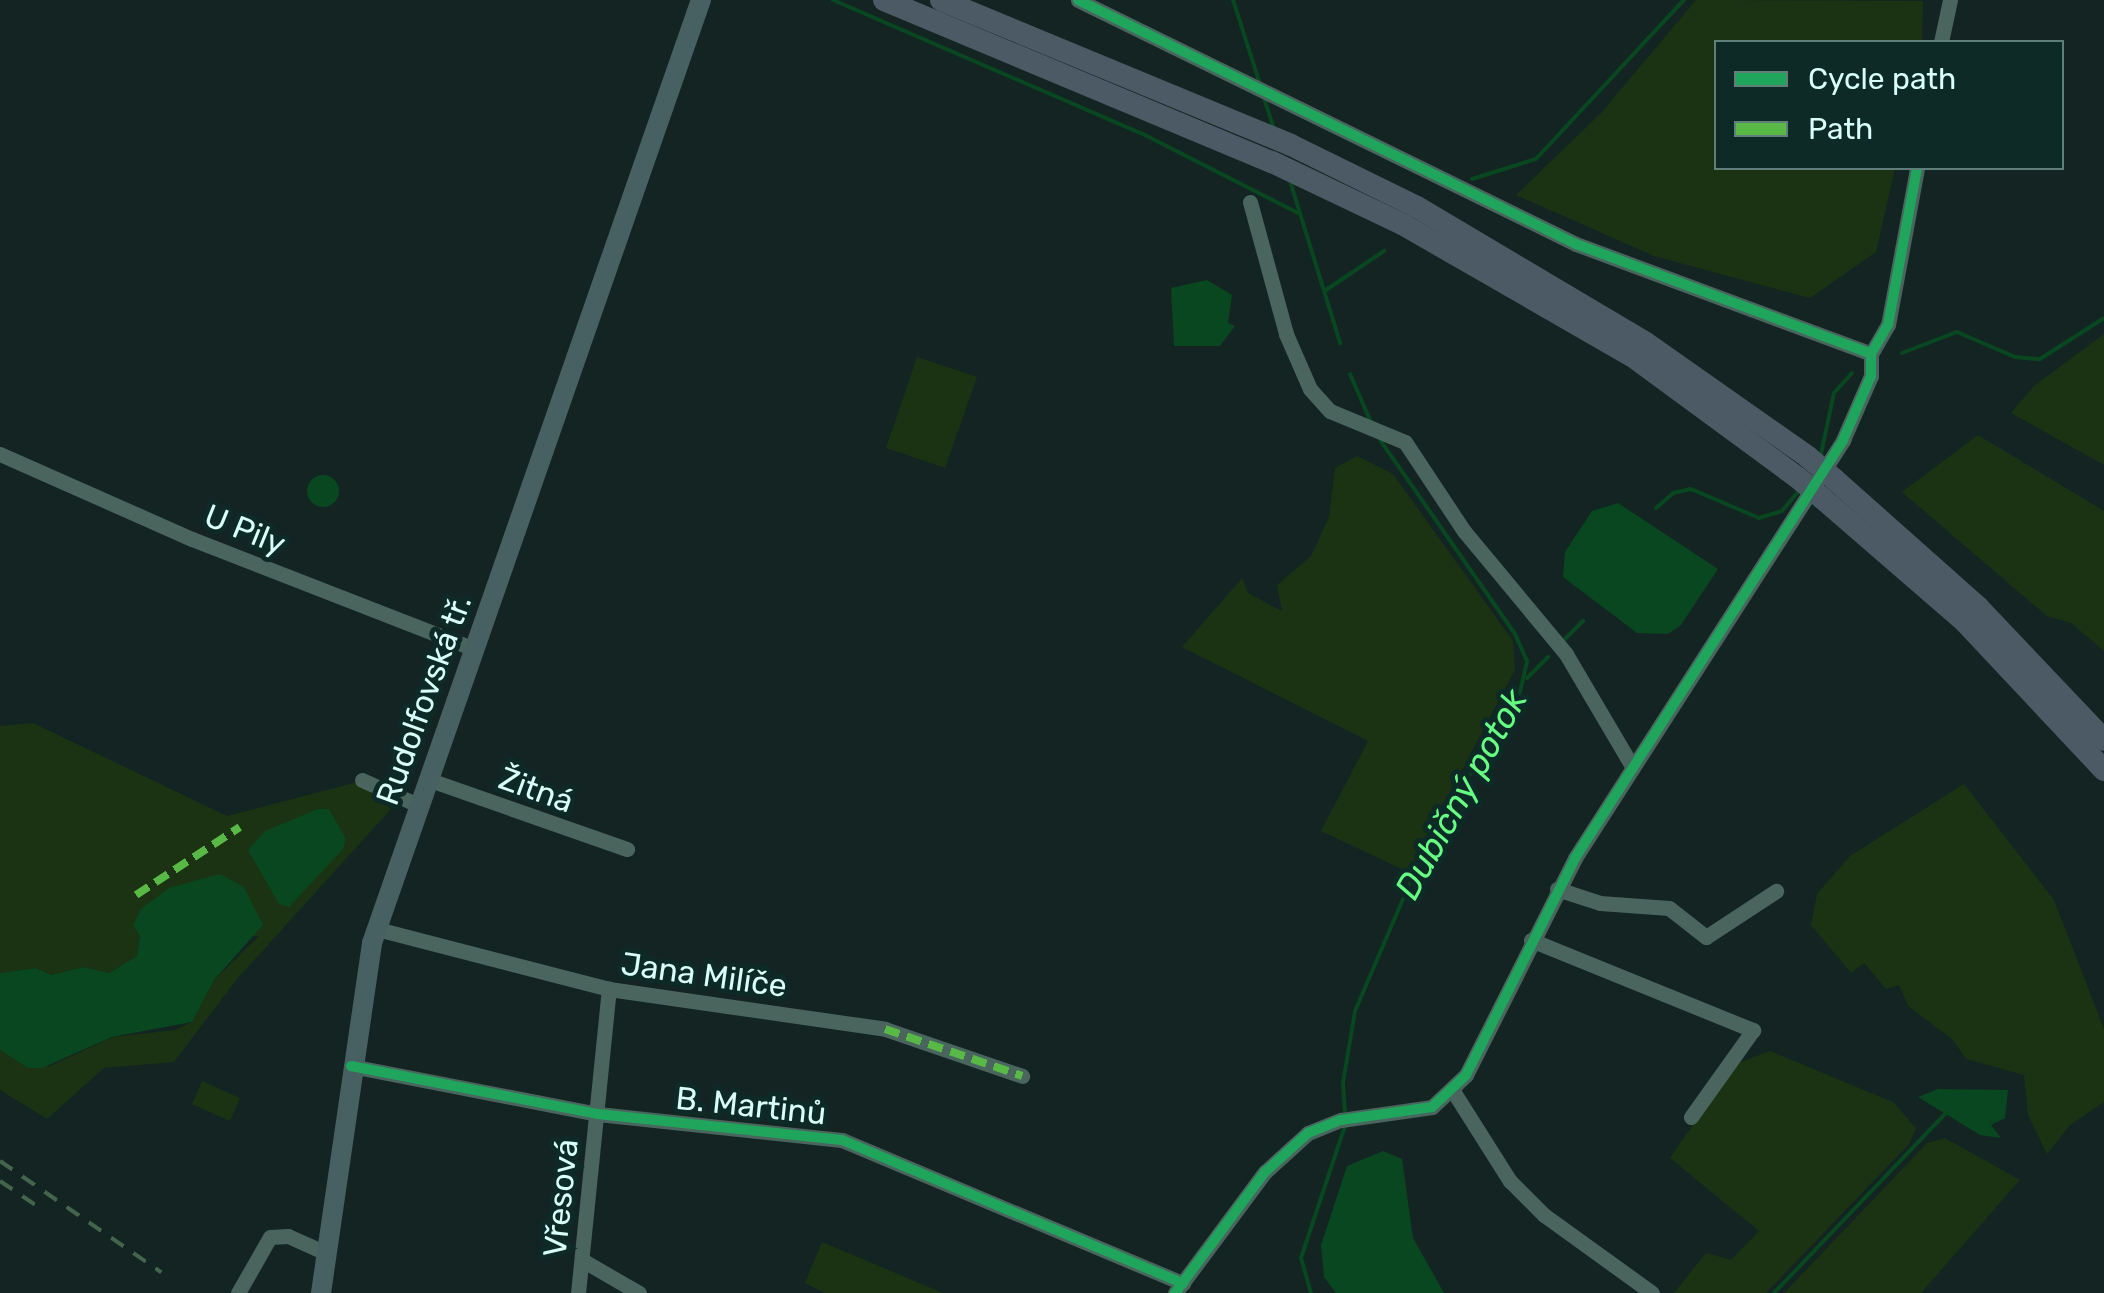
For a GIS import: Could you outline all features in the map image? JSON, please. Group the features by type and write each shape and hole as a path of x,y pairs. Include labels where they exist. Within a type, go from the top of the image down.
{"highway":[{"path":"884,0 1300,174 1521,286 1803,467"},
{"path":"941,0 1291,145 1532,270 1803,467 1978,608 2104,740"},
{"path":"1828,488 1965,622 2104,770"}],"main road":[{"name":"Rudolfovská tř.","path":"321,1293 351,1066 377,929 702,0"}],"street":[{"path":"1078,0 1246,86 1576,244 1870,354"},
{"path":"1941,40 1950,0"},
{"path":"1179,1288 1265,1172 1308,1133 1346,1120 1432,1107 1454,1091 1556,889 1842,440 1871,376 1870,354 1888,325 1917,170"},
{"path":"1250,202 1286,334 1310,389 1330,412 1405,442 1464,531 1566,654 1632,766"},
{"name":"U Pily","path":"0,454 192,539 474,650"},
{"name":"Žitná","path":"427,779 627,849"},
{"path":"362,780 418,806"},
{"path":"1556,889 1600,903 1669,908 1706,937 1776,891"},
{"name":"Jana Milíče","path":"377,929 609,989 885,1029 1022,1076"},
{"path":"1532,940 1753,1030 1691,1116"},
{"name":"Vřesová","path":"578,1293 609,989"},
{"name":"B. Martinů","path":"351,1066 598,1114 842,1140 1179,1288"},
{"path":"1454,1091 1510,1180 1544,1215 1652,1293"},
{"path":"238,1293 270,1237 288,1236 326,1253"},
{"path":"582,1260 639,1293"}],"shaded area":[{"path":"1696,0 1923,1 1922,40 1714,40 1714,170 1895,170 1876,252 1810,298 1654,256 1516,195 1602,112"},
{"path":"1207,280 1232,295 1228,323 1235,326 1220,346 1174,346 1171,288"},
{"path":"2104,334 2104,465 2011,413 2034,386"},
{"path":"917,357 977,377 945,468 886,448"},
{"path":"1978,435 2104,511 2104,651 2071,623 2047,616 1902,492"},
{"path":"1357,456 1393,474 1513,641 1515,670 1408,872 1321,831 1368,741 1182,647 1242,578 1248,593 1282,611 1277,585 1311,556 1329,517 1335,468"},
{"path":"323,475 334,480 339,491 334,502 323,507 312,502 307,491 312,480"},
{"path":"1618,503 1718,569 1681,625 1668,634 1637,633 1563,577 1565,552 1592,511"},
{"path":"33,723 227,816 358,782 391,809 237,979 174,1062 104,1068 47,1119 0,1090 0,1050 28,1068 50,1066 113,1037 175,1030 192,1022 214,980 259,936 140,936 137,956 109,973 83,967 51,975 36,968 0,973 0,726"},
{"path":"1964,784 2054,900 2104,1029 2104,1102 2070,1125 2047,1154 2028,1115 2024,1075 1966,1059 1953,1040 1908,1006 1899,985 1886,989 1864,963 1851,973 1811,925 1817,894 1850,856"},
{"path":"318,809 329,809 346,839 343,849 289,907 279,904 248,850 265,831"},
{"path":"220,874 244,887 263,925 214,980 192,1022 112,1037 42,1068 28,1068 0,1050 0,973 36,968 51,975 83,967 109,973 137,956 140,936 133,925 141,909 169,888"},
{"path":"1770,1051 1893,1102 1916,1128 1909,1144 1766,1293 1674,1293 1706,1253 1731,1260 1759,1231 1670,1158 1735,1064"},
{"path":"202,1081 240,1098 230,1121 192,1104"},
{"path":"1938,1089 2008,1090 2005,1118 1991,1125 2001,1138 1980,1135 1918,1097"},
{"path":"1945,1138 2020,1180 1921,1293 1784,1293 1927,1143"},
{"path":"1383,1151 1402,1159 1413,1238 1444,1293 1336,1293 1324,1277 1321,1245 1347,1166"},
{"path":"822,1242 943,1293 825,1293 805,1283"}],"waterway":[{"path":"833,0 1141,133 1300,214"},
{"name":"Dubičný potok","path":"1233,0 1259,81"},
{"path":"1472,179 1536,159 1684,0"},
{"name":"Dubičný potok","path":"1263,95 1274,129"},
{"name":"Dubičný potok","path":"1290,181 1340,343"},
{"path":"1326,290 1384,251"},
{"path":"1902,353 1957,332 2015,357 2040,359 2104,318"},
{"path":"1821,454 1834,393 1852,373"},
{"name":"Dubičný potok","path":"1350,374 1370,420"},
{"name":"Dubičný potok","path":"1345,1113 1343,1083 1355,1011 1423,852 1520,692 1527,661 1515,634 1381,441"},
{"path":"1656,508 1673,493 1691,489 1759,518 1782,511 1798,492"},
{"path":"1562,642 1583,621"},
{"path":"1527,678 1548,657"},
{"path":"1774,1293 1945,1114"},
{"name":"Dubičný potok","path":"1311,1293 1301,1258 1346,1123"}],"railway":[{"path":"0,1161 161,1272"},
{"path":"0,1181 43,1210"}],"marked path":[{"path":"136,895 240,827"},
{"path":"885,1029 1022,1076"}],"cycle path":[{"path":"1078,0 1576,244 1871,354"},
{"path":"1175,1293 1265,1172 1308,1133 1341,1120 1432,1107 1466,1075 1575,858 1843,440 1871,376 1871,354 1888,325 1917,170"},
{"path":"351,1066 598,1114 842,1140 1183,1283"}]}
